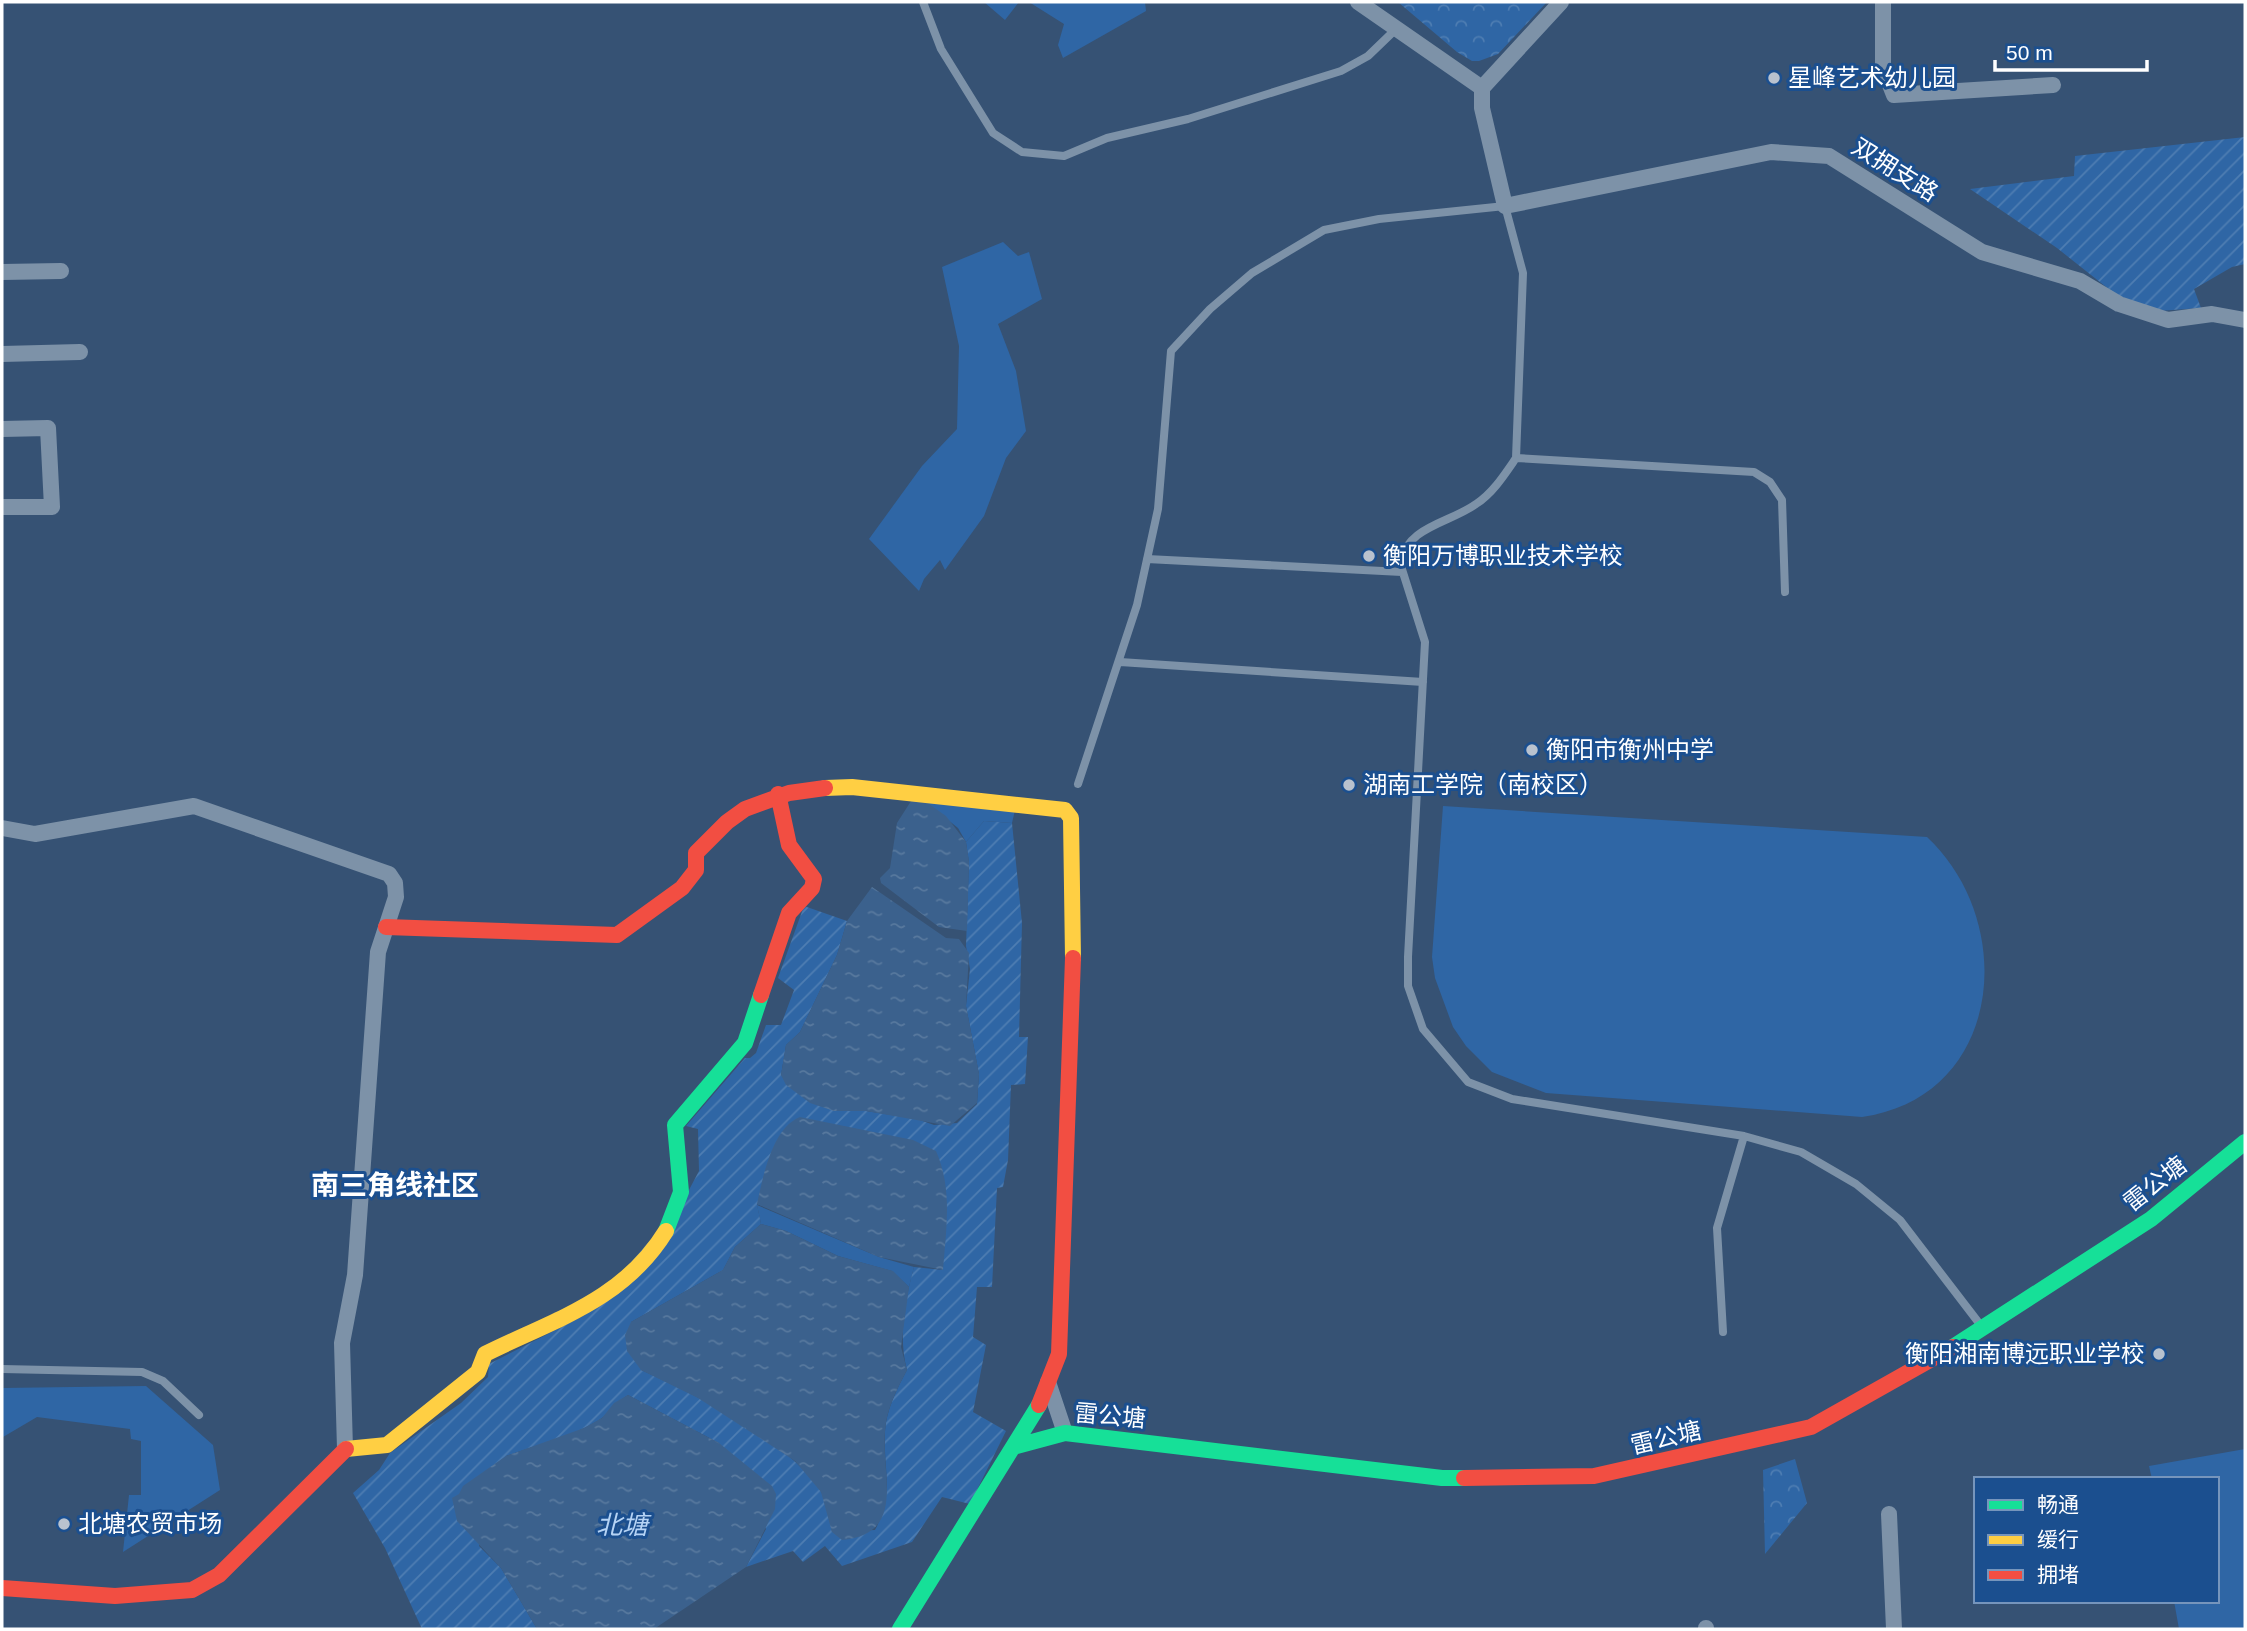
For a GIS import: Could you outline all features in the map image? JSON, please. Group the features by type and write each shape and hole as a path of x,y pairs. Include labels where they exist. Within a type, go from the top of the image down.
{"street":[{"path":"1358,2 1482,88"},
{"path":"1505,206 1482,108 1482,88 1561,2"},
{"path":"1883,2 1883,67 1894,95 2053,85"},
{"name":"双拥支路","path":"1505,206 1771,152 1829,156 1982,252 2080,281 2119,304 2168,320 2211,314 2245,320"},
{"path":"2,272 61,271"},
{"path":"2,354 80,352"},
{"path":"2,429 48,428 52,507 2,507"},
{"path":"386,927 617,935 682,888 696,870 696,853 731,819 778,794 820,787 852,786 1065,810 1071,818 1073,984 1059,1353 1038,1407 900,1629"},
{"path":"2,1588 115,1596 192,1590 219,1575 345,1449 387,1445 478,1372 485,1354 514,1338 572,1316 636,1271 659,1243 680,1199 675,1125 745,1043 789,913 812,888 814,879 789,845 778,794"},
{"path":"2,828 35,834 194,806 389,874 395,883 396,897 378,952 355,1275 342,1343 345,1449"},
{"name":"雷公塘","path":"1013,1447 1065,1433 1442,1478 1594,1476 1811,1427 1983,1329 2151,1219 2245,1142"},
{"path":"1048,1381 1065,1433"},
{"path":"1889,1514 1894,1629"}],"lane":[{"path":"922,2 941,48 992,133 1022,152 1064,156 1107,138 1188,119 1341,72 1368,56 1395,30"},
{"path":"1078,785 1120,662 1158,509 1171,351 1210,309 1252,273 1324,230 1379,219 1505,206 1523,272 1516,458 1501,480 1476,504 1429,527 1409,541 1402,553 1402,572 1425,642 1408,957 1408,986 1423,1029 1468,1082 1511,1099 1744,1136 1801,1152 1856,1184 1900,1220 1983,1329"},
{"path":"1516,458 1754,472 1770,482 1782,500 1785,592"},
{"path":"1147,559 1402,572"},
{"path":"1120,662 1423,682"},
{"path":"1723,1332 1717,1228 1744,1136"},
{"path":"2,1369 142,1372 163,1381 199,1415"}],"green space":[{"path":"984,2 1019,2 1005,20"},
{"path":"1029,2 1145,2 1146,11 1063,58 1058,45 1064,24"},
{"path":"1398,2 1547,2 1498,54 1472,61 1457,52"},
{"path":"2245,137 2245,264 2232,267 2194,289 2201,308 2158,311 2120,298 2057,248 1970,189 2074,176 2075,156"},
{"path":"1003,242 1018,256 1029,252 1042,299 998,324 1016,371 1026,431 1006,458 984,516 945,570 940,560 924,579 919,591 869,539 922,466 957,429 959,346 942,267"},
{"path":"922,799 1015,810 1012,823 984,821 966,842 958,828"},
{"path":"1443,806 1927,837 1956,873 1975,914 1984,958 1982,1002 1969,1042 1945,1077 1909,1103 1862,1117 1546,1093 1492,1072 1466,1046 1453,1027 1435,978 1432,957"},
{"path":"984,821 1012,823 1022,923 1019,1037 1028,1037 1025,1084 1011,1085 1008,1160 1003,1187 997,1188 992,1287 977,1287 973,1337 986,1345 973,1412 1006,1431 970,1504 942,1497 912,1542 842,1566 825,1546 803,1562 793,1551 746,1567 766,1529 719,1443 628,1395 588,1426 506,1456 479,1546 501,1568 537,1629 422,1629 385,1548 353,1493 379,1470 390,1453 461,1403 488,1377 489,1364 585,1315 681,1205 699,1171 698,1129 686,1126 745,1058 756,1053 766,1025 781,1025 794,990 778,978 804,906 847,921 837,955 800,1032 786,1045 781,1075 834,1111 866,1111 917,1119 934,1125 957,1123 977,1104 979,1074 966,1006 970,969 966,946 969,862 966,842","holes":["757,1204 943,1270 914,1267 904,1318 903,1345 907,1370 887,1416 885,1505 875,1530 832,1532 820,1490 786,1454 739,1421 688,1392 641,1370 631,1322 723,1270 735,1247 761,1224"]},
{"path":"757,1205 879,1257 914,1267 909,1287 892,1271 838,1256 786,1231 761,1224"},
{"path":"146,1386 213,1445 220,1490 123,1552 129,1495 141,1495 141,1441 131,1439 130,1429 37,1417 3,1437 2,1388"},
{"path":"2245,1449 2245,1629 2179,1629 2174,1603 2219,1603 2219,1477 2152,1477 2149,1466"},
{"path":"1795,1459 1807,1503 1765,1554 1763,1470"}],"water":[{"path":"913,798 922,799 946,816 966,842 969,862 967,931 939,927 881,883 880,878 890,868 897,823"},
{"path":"872,887 946,938 959,939 969,953 966,1006 979,1074 977,1103 950,1126 866,1111 834,1111 810,1103 786,1085 781,1075 786,1045 800,1032 837,955 847,921"},
{"path":"800,1117 913,1140 936,1151 945,1180 946,1195 947,1225 943,1270 879,1257 757,1204 770,1154 782,1131"},
{"path":"761,1224 786,1231 838,1256 893,1271 909,1287 901,1347 907,1370 886,1423 886,1500 883,1515 876,1527 862,1535 842,1540 832,1532 821,1492 795,1461 698,1398 641,1370 627,1351 625,1335 631,1322 723,1270 735,1247"},
{"name":"北塘","path":"628,1395 719,1443 772,1486 776,1494 775,1509 746,1567 654,1629 537,1629 501,1568 457,1521 452,1498 459,1494 463,1486 506,1456 584,1428 602,1418 614,1403"}],"traffic: fast":[{"path":"666,1231 681,1192 675,1125 745,1043 761,995"},
{"path":"1953,1347 2151,1219 2245,1142"},
{"path":"900,1629 1039,1405"},
{"path":"1013,1447 1065,1433 1442,1478 1464,1478"}],"traffic: slow":[{"path":"825,788 852,787 1065,810 1071,818 1073,958"},
{"path":"346,1449 387,1445 478,1372 485,1354 561,1319 608,1292 649,1255 666,1231"}],"traffic: jam":[{"path":"386,927 617,935 682,888 696,870 696,853 727,822 745,809 789,793 825,788"},
{"path":"761,995 789,913 812,888 814,879 789,845 778,794"},
{"path":"1039,1405 1059,1354 1073,958"},
{"path":"1464,1478 1594,1476 1811,1427 1953,1347"},
{"path":"2,1588 115,1596 192,1590 219,1575 346,1449"}],"place":[{"name":"星峰艺术幼儿园","path":"1774,78"},
{"name":"衡阳万博职业技术学校","path":"1369,556"},
{"name":"衡阳市衡州中学","path":"1532,750"},
{"name":"湖南工学院（南校区）","path":"1349,785"},
{"name":"衡阳湘南博远职业学校","path":"2159,1354"},
{"name":"北塘农贸市场","path":"64,1524"}],"district":[{"name":"南三角线社区","path":"395,1185"}]}
